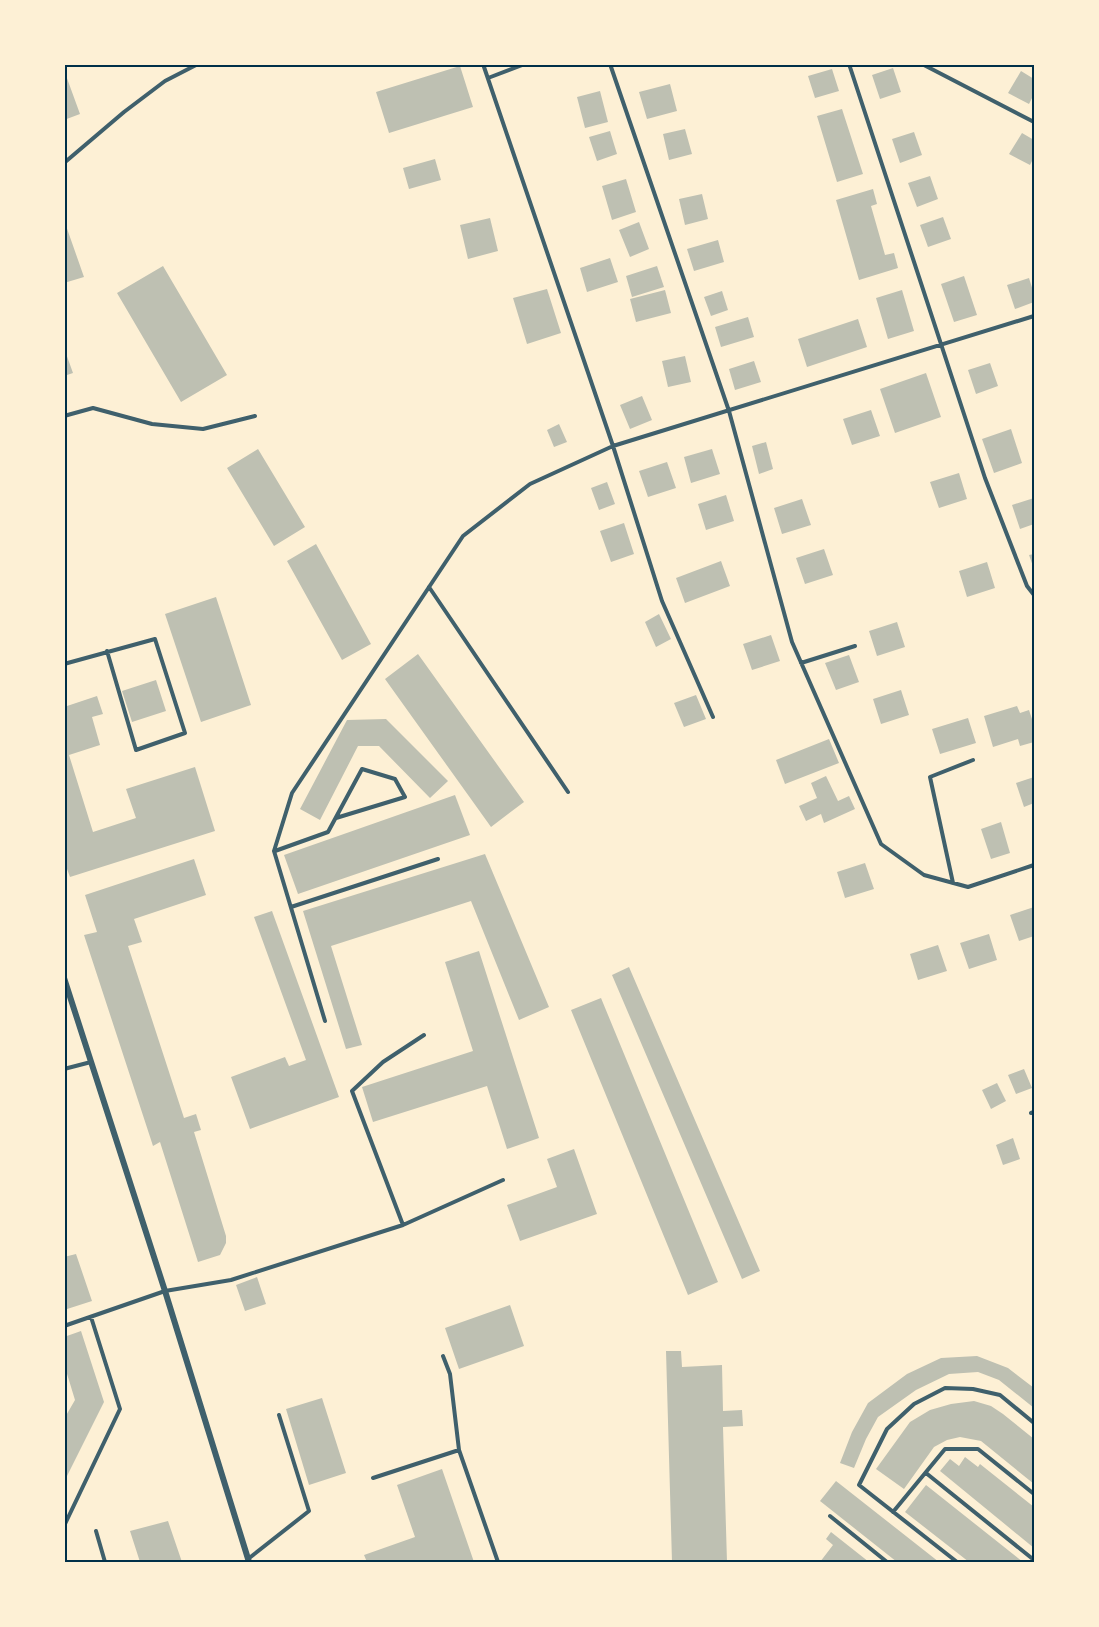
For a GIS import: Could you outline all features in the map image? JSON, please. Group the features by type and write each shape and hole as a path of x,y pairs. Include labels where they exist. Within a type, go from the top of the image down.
{"street":[{"path":"64,978 165,1291 248,1561"}],"lane":[{"path":"64,163 165,81 198,64"},
{"path":"483,64 662,601 713,717"},
{"path":"488,78 525,64"},
{"path":"610,64 729,411 792,642 881,844 924,875 968,887 1035,865"},
{"path":"849,64 985,478 1027,586 1035,594"},
{"path":"922,64 1035,122"},
{"path":"325,1021 274,851 292,793 463,536 530,484 612,446 1035,316"},
{"path":"64,416 93,408 152,424 203,429 255,416"},
{"path":"429,587 568,792"},
{"path":"64,663 106,651 155,639 185,733 136,750 106,651"},
{"path":"801,663 855,646"},
{"path":"953,883 930,777 973,760"},
{"path":"274,851 328,832 362,770 395,779 405,797 336,818"},
{"path":"291,907 438,859"},
{"path":"403,1226 352,1091 383,1062 424,1035"},
{"path":"64,1069 91,1062"},
{"path":"64,1326 165,1291 231,1280 403,1226 503,1180"},
{"path":"64,1526 120,1409 91,1317"},
{"path":"443,1356 450,1374 459,1450 498,1563"},
{"path":"957,1563 859,1485 887,1429 914,1404 945,1388 973,1389 1000,1395 1035,1423"},
{"path":"248,1561 309,1511 279,1415"},
{"path":"893,1512 945,1449 978,1449 1035,1494"},
{"path":"373,1478 459,1450"},
{"path":"926,1473 1035,1560"},
{"path":"830,1516 887,1563"},
{"path":"96,1531 105,1563"}],"building":[{"path":"460,66 473,107 389,133 376,92"},
{"path":"893,68 901,92 880,99 872,75"},
{"path":"832,69 839,91 815,98 808,76"},
{"path":"64,70 80,114 64,120"},
{"path":"1021,71 1034,79 1034,94 1029,104 1008,93"},
{"path":"670,84 677,111 647,119 639,92"},
{"path":"600,91 608,122 585,128 577,97"},
{"path":"842,109 863,174 837,182 817,116"},
{"path":"685,129 692,154 669,160 663,134"},
{"path":"610,131 617,154 597,161 589,137"},
{"path":"914,132 922,155 900,163 892,139"},
{"path":"1022,133 1034,140 1034,157 1030,165 1009,154"},
{"path":"435,159 441,180 409,189 403,168"},
{"path":"930,176 938,199 917,207 908,183"},
{"path":"626,179 636,212 612,220 602,186"},
{"path":"873,189 877,204 871,206 885,255 894,253 898,268 859,280 836,200"},
{"path":"702,194 708,219 685,225 679,199"},
{"path":"943,217 951,239 928,247 920,225"},
{"path":"490,218 498,251 468,259 460,225"},
{"path":"64,220 84,277 64,283"},
{"path":"639,222 649,249 630,257 619,230"},
{"path":"718,240 724,262 694,271 687,249"},
{"path":"610,258 618,282 587,292 580,268"},
{"path":"163,266 227,375 181,402 117,293"},
{"path":"657,266 664,287 632,297 626,276"},
{"path":"964,276 977,315 954,322 941,284"},
{"path":"1029,278 1034,302 1015,309 1007,285"},
{"path":"547,289 561,333 527,344 513,298"},
{"path":"665,290 671,313 636,322 630,299"},
{"path":"902,290 914,331 888,339 876,298"},
{"path":"722,291 728,310 711,316 704,297"},
{"path":"748,317 754,337 721,347 715,327"},
{"path":"858,319 867,347 807,367 798,339"},
{"path":"64,348 73,373 64,376"},
{"path":"685,356 691,382 668,387 662,361"},
{"path":"754,361 761,382 735,390 729,369"},
{"path":"990,363 998,386 976,394 968,370"},
{"path":"926,373 941,417 895,433 880,389"},
{"path":"642,396 652,420 630,429 620,405"},
{"path":"871,410 880,436 852,445 843,419"},
{"path":"559,424 567,442 554,447 547,430"},
{"path":"1011,429 1022,463 994,473 982,439"},
{"path":"766,442 773,469 759,474 752,446"},
{"path":"258,449 305,527 274,546 227,468"},
{"path":"712,449 720,474 691,483 684,457"},
{"path":"667,462 676,488 648,497 639,471"},
{"path":"959,473 967,499 939,508 930,482"},
{"path":"607,482 615,504 599,510 591,488"},
{"path":"726,495 734,521 706,530 698,504"},
{"path":"1034,498 1034,524 1020,529 1012,505"},
{"path":"802,499 811,525 782,534 774,508"},
{"path":"624,523 634,554 611,562 600,531"},
{"path":"316,544 371,644 342,660 287,561"},
{"path":"824,549 833,575 805,584 796,558"},
{"path":"1034,554 1034,569 1029,555"},
{"path":"721,561 730,586 685,603 676,578"},
{"path":"987,562 995,588 967,597 959,571"},
{"path":"216,597 251,705 201,722 165,614"},
{"path":"659,614 671,639 656,647 645,622"},
{"path":"897,622 905,647 877,656 869,631"},
{"path":"771,635 780,661 752,670 743,644"},
{"path":"418,654 524,802 491,827 385,679"},
{"path":"849,655 859,682 836,690 825,663"},
{"path":"156,680 166,711 132,722 122,691"},
{"path":"901,690 909,715 881,724 873,699"},
{"path":"696,695 706,719 684,727 674,703"},
{"path":"97,696 103,714 92,717 100,745 69,755 93,832 136,818 126,789 195,767 215,831 70,877 64,861 64,707"},
{"path":"1017,706 1020,713 1029,710 1034,721 1034,742 1020,746 1018,739 993,747 984,716"},
{"path":"968,718 976,743 940,754 932,729"},
{"path":"386,719 448,781 430,798 379,746 358,746 320,820 300,809 347,720"},
{"path":"829,739 839,763 785,784 776,760"},
{"path":"826,776 838,801 849,796 855,809 824,823 821,814 806,821 799,806 817,798 811,783"},
{"path":"1034,777 1034,803 1024,807 1016,783"},
{"path":"455,795 470,835 298,894 284,855"},
{"path":"1001,822 1010,853 991,859 981,829"},
{"path":"485,854 549,1007 519,1020 471,901 331,946 362,1045 346,1049 303,911"},
{"path":"194,859 206,895 134,919 142,942 128,946 184,1118 196,1114 201,1130 194,1132 226,1236 226,1243 220,1255 198,1262 160,1142 153,1146 84,935 97,932 85,895"},
{"path":"865,863 874,889 845,898 837,872"},
{"path":"1034,907 1034,936 1019,941 1010,915"},
{"path":"272,911 339,1097 250,1129 231,1077 285,1057 289,1066 306,1060 254,917"},
{"path":"989,934 997,960 969,969 960,943"},
{"path":"938,945 947,971 918,980 910,954"},
{"path":"479,951 539,1138 507,1149 487,1086 373,1122 362,1087 473,1051 445,962"},
{"path":"629,967 760,1271 742,1279 612,975"},
{"path":"601,998 718,1282 688,1295 571,1010"},
{"path":"1024,1069 1032,1088 1016,1094 1008,1075"},
{"path":"997,1083 1006,1101 991,1109 982,1090"},
{"path":"1013,1138 1020,1159 1003,1165 996,1145"},
{"path":"574,1149 597,1214 520,1241 507,1205 557,1187 547,1159"},
{"path":"76,1254 92,1301 64,1310 64,1257"},
{"path":"257,1277 266,1304 245,1311 236,1285"},
{"path":"510,1305 524,1346 459,1369 445,1328"},
{"path":"81,1331 104,1402 64,1482 64,1419 75,1400 64,1364 64,1337"},
{"path":"666,1351 681,1351 682,1367 722,1365 723,1411 742,1410 743,1426 723,1427 727,1562 672,1562"},
{"path":"977,1356 1008,1368 1034,1388 1034,1408 999,1380 978,1372 949,1374 916,1390 878,1417 854,1468 840,1463 852,1432 868,1403 907,1374 941,1358"},
{"path":"322,1398 346,1473 309,1485 286,1409"},
{"path":"974,1401 991,1406 1034,1439 1034,1484 981,1441 960,1437 947,1440 934,1447 904,1489 876,1469 910,1422 930,1410"},
{"path":"965,1457 978,1467 980,1464 1034,1507 1034,1548 940,1471 950,1459 959,1466"},
{"path":"442,1469 474,1562 367,1562 364,1555 415,1537 397,1485"},
{"path":"836,1481 939,1562 897,1562 820,1501"},
{"path":"926,1485 1023,1562 969,1562 905,1512"},
{"path":"168,1521 182,1562 140,1562 130,1531"},
{"path":"831,1532 869,1562 820,1562 833,1545 826,1539"}]}
